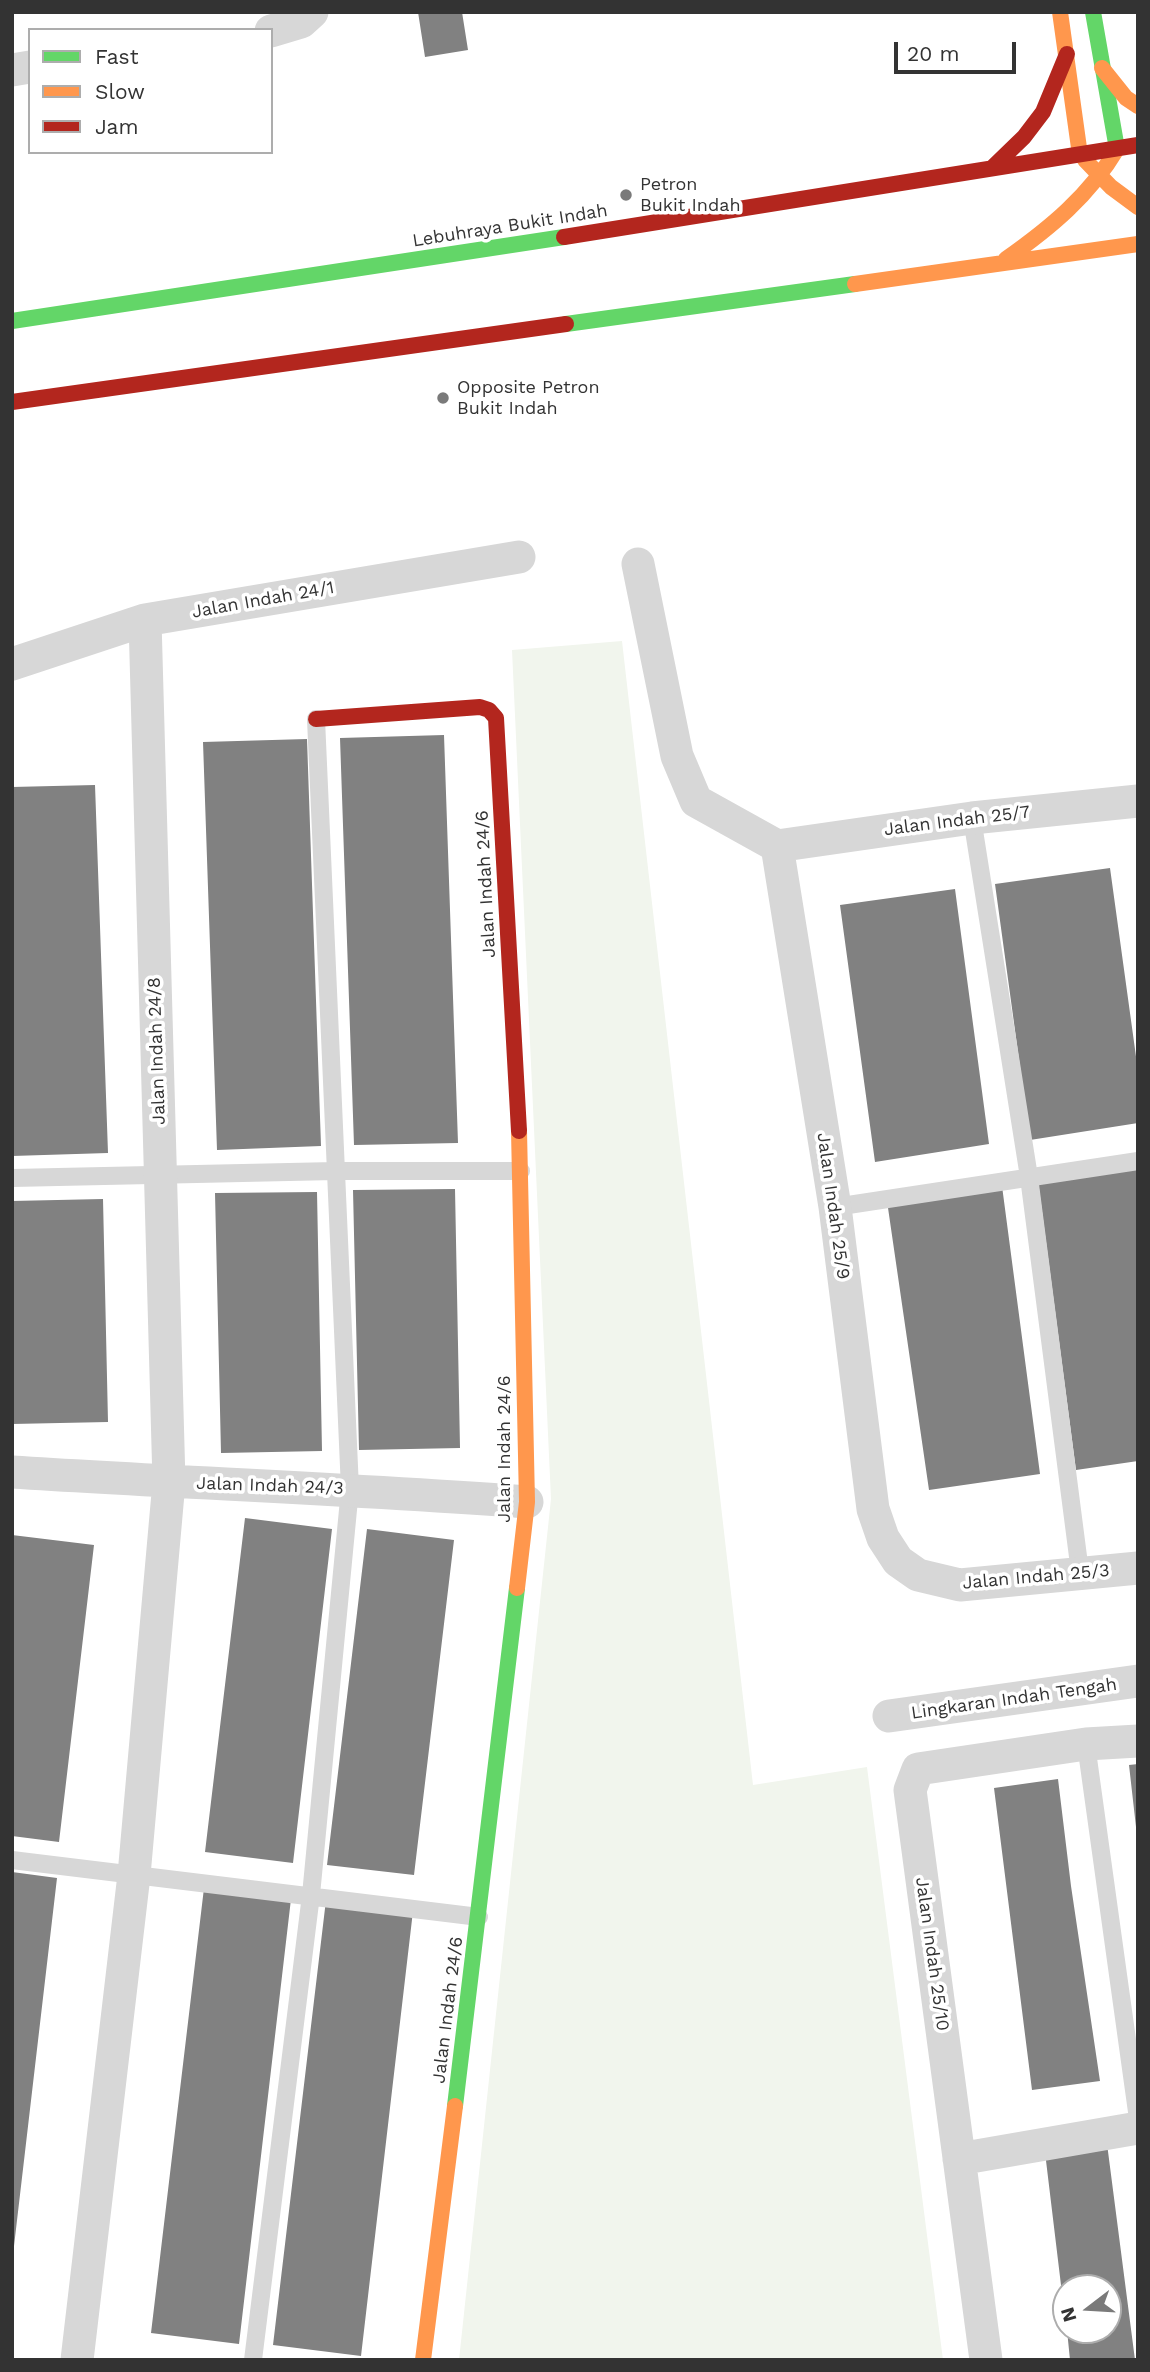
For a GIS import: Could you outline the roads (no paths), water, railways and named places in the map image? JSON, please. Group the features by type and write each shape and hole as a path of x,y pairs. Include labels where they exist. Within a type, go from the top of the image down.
{"main road":[{"path":"1060,12 1080,155 1101,177 1138,207"},
{"path":"1002,263 1083,199 1101,177 1117,149 1093,12"},
{"path":"992,168 1024,137 1043,112 1067,54"},
{"path":"1102,68 1126,98 1138,106"},
{"name":"Lebuhraya Bukit Indah","path":"12,321 576,235 1138,145"},
{"path":"12,402 1138,244"},
{"name":"Jalan Indah 24/6","path":"316,719 480,707 489,710 496,718 522,1171 527,1502 479,1916 423,2360"}],"street":[{"path":"273,30 301,22 312,12"},
{"name":"Jalan Indah 24/1","path":"12,664 145,620 519,557"},
{"path":"638,564 677,756 696,801 777,846"},
{"name":"Jalan Indah 24/8","path":"77,2360 134,1875 169,1482 145,620"},
{"name":"Jalan Indah 25/7","path":"777,846 972,818 1138,801"},
{"name":"Jalan Indah 25/9","path":"777,846 835,1206 873,1509 883,1538 898,1561"},
{"name":"Jalan Indah 24/3","path":"12,1472 169,1482 350,1489 527,1502"},
{"name":"Jalan Indah 25/3","path":"898,1561 918,1575 960,1585 1138,1568"},
{"name":"Lingkaran Indah Tengah","path":"889,1716 1138,1681"},
{"name":"Jalan Indah 25/10","path":"986,2360 910,1790 918,1769 1086,1744 1138,1741"},
{"path":"959,2159 1138,2128"}],"lane":[{"path":"253,2360 311,1895 350,1489 316,719"},
{"path":"972,818 1029,1177 1080,1572"},
{"path":"835,1206 1138,1161"},
{"path":"12,1178 335,1171 522,1171"},
{"path":"1086,1744 1138,2119"},
{"path":"12,1860 479,1916"}],"place":[{"name":"Petron Bukit Indah","path":"626,195"},
{"name":"Opposite Petron Bukit Indah","path":"443,398"}]}
